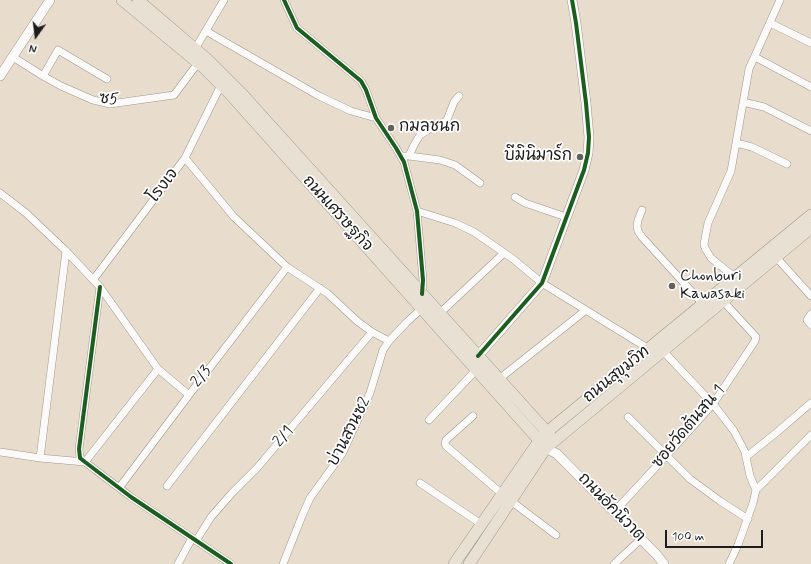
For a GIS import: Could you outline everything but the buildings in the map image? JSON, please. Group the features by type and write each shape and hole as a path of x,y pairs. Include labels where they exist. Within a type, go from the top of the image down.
{"main road":[{"name":"ถนนเศรษฐกิจ","path":"122,0 204,68 221,85 476,370 546,441"},
{"name":"ถนนเศรษฐกิจ","path":"138,0 196,49 243,94 499,380 546,441"},
{"name":"ถนนสุขุมวิท","path":"469,564 511,501 546,441 663,351 723,301 739,281 811,215"},
{"name":"ถนนสุขุมวิท","path":"454,564 502,494 546,441 649,349 703,304 776,257 811,228"}],"street":[{"path":"0,76 50,0"},
{"path":"196,49 224,0"},
{"path":"284,0 297,28 361,81 366,90 376,118 404,162 417,211 423,280 422,294"},
{"path":"478,356 542,283 584,170 588,153 589,137 572,0"},
{"path":"739,281 711,258 704,244 708,223 731,171 749,69 780,0"},
{"path":"770,23 810,40"},
{"path":"206,31 319,96 351,111 376,118"},
{"path":"43,76 58,50 107,79"},
{"name":"ซ5","path":"13,57 61,86 94,100 110,104 174,95 198,63"},
{"path":"754,57 811,87"},
{"name":"โรงเจ","path":"93,280 185,158 221,85"},
{"path":"409,156 420,135 430,128 447,120 454,102 459,96"},
{"path":"743,102 764,107 811,131"},
{"path":"736,143 752,147 788,164"},
{"path":"401,156 440,160 455,165 480,183"},
{"path":"185,158 234,217 287,267 327,293 357,321 372,332 389,341"},
{"path":"0,193 26,213 66,251 100,287 158,369 189,394"},
{"path":"515,197 526,203 566,217"},
{"path":"642,210 638,220 638,231 703,304"},
{"path":"417,211 455,223 474,232 542,283 649,349"},
{"path":"40,458 66,251"},
{"path":"440,313 504,253"},
{"path":"776,257 811,296"},
{"name":"2/3","path":"118,488 287,267"},
{"path":"100,287 79,449 80,458 118,488 230,564"},
{"path":"167,486 320,288"},
{"name":"ซอยวัดต้นสน 1","path":"614,512 667,456 713,404 755,340 756,337 723,301"},
{"name":"บ่านสวนซ2","path":"283,564 310,498 342,454 370,393 382,350 406,323 421,309"},
{"path":"499,380 586,310"},
{"path":"811,314 807,320 811,324"},
{"name":"2/1","path":"178,564 211,517 257,468 372,332"},
{"path":"663,351 713,404 734,431 745,452 750,476 756,490"},
{"path":"85,462 158,369"},
{"path":"429,420 476,370"},
{"path":"746,457 811,403"},
{"path":"473,416 446,440 446,446 502,494"},
{"path":"628,417 690,479 748,519"},
{"path":"729,564 748,519 756,490 811,435"},
{"name":"ถนนอัคนิวาต","path":"546,441 664,564"},
{"path":"0,452 40,458 85,462"},
{"path":"420,483 481,524"},
{"path":"511,501 556,535"},
{"path":"614,564 641,539"}],"cycle path":[{"path":"284,0 297,28 361,81 366,90 376,118 404,162 417,211 423,280 422,294"},
{"path":"478,356 542,283 584,170 588,153 589,137 586,103 572,0"},
{"path":"100,287 79,449 80,458 131,497 231,564"}],"place":[{"name":"กมลชนก","path":"391,128"},
{"name":"บีมินิมาร์ก","path":"580,157"},
{"name":"Chonburi Kawasaki","path":"672,286"}]}
